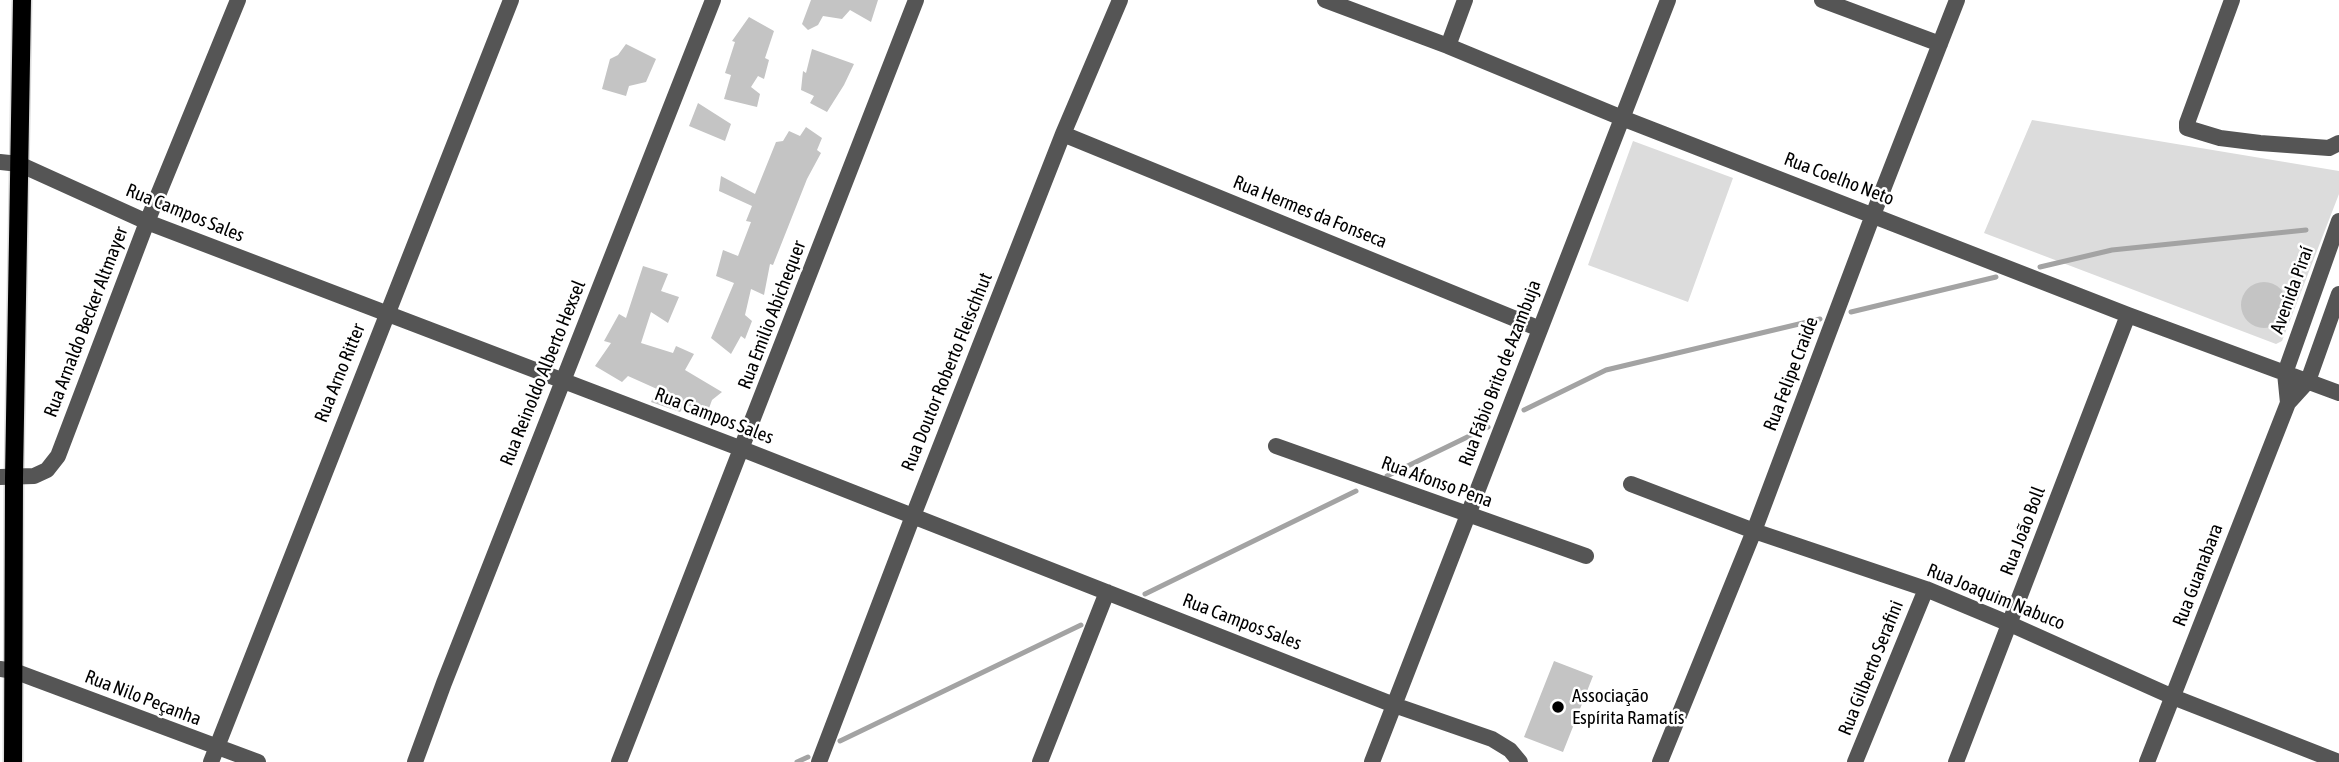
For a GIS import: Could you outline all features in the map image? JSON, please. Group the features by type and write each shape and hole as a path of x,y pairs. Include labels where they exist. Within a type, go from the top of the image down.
{"main road":[{"path":"13,762 7,670 7,477 19,164 22,0"}],"street":[{"name":"Rua Arnaldo Becker Altmayer","path":"7,477 34,476 47,470 58,456 147,222 238,0"},
{"name":"Rua Arno Ritter","path":"214,755 510,0"},
{"name":"Rua Reinoldo Alberto Hexsel","path":"415,762 713,0"},
{"name":"Rua Emilio Abichequer","path":"619,762 916,0"},
{"name":"Rua Doutor Roberto Fleischhut","path":"819,762 1063,134 1120,0"},
{"path":"1448,46 1465,0"},
{"name":"Rua Fábio Brito de Azambuja","path":"1372,762 1668,0"},
{"path":"1822,0 1940,44"},
{"name":"Rua Felipe Craide","path":"1660,762 1754,531 1957,0"},
{"path":"2232,0 2187,123 2188,128 2220,138 2260,143 2329,148 2339,143"},
{"name":"Rua Coelho Neto","path":"1335,2 1622,118 2128,315 2339,393"},
{"name":"Rua Hermes da Fonseca","path":"1063,134 1540,329"},
{"name":"Rua Campos Sales","path":"0,162 19,164 147,222 742,449 1394,705 1492,739 1510,750 1520,762"},
{"name":"Avenida Piraí","path":"2285,373 2339,221"},
{"path":"2308,381 2339,294"},
{"name":"Rua João Boll","path":"1956,762 2128,315"},
{"name":"Rua Guanabara","path":"2285,373 2288,403"},
{"name":"Rua Guanabara","path":"2147,762 2288,403 2308,381"},
{"name":"Rua Afonso Pena","path":"1276,446 1586,556"},
{"name":"Rua Joaquim Nabuco","path":"1631,484 1754,531 1926,589 2173,697 2339,762"},
{"name":"Rua Gilberto Serafini","path":"1855,762 1926,589"},
{"path":"1040,762 1107,592"},
{"name":"Rua Nilo Peçanha","path":"7,670 214,755 258,762"}],"shaded area":[{"path":"2032,120 2339,171 2339,194 2282,341 2276,344 1984,233"},
{"path":"1633,141 1733,178 1688,302 1588,265"}],"building":[{"path":"811,0 878,0 871,22 850,10 842,19 823,16 818,25 808,30 802,24"},
{"path":"749,17 774,31 765,58 769,60 764,79 758,76 751,87 760,94 757,107 724,99 731,75 725,73 735,42 732,41"},
{"path":"626,44 656,59 646,82 629,86 626,96 602,89 610,59 618,55"},
{"path":"812,49 854,64 827,112 810,103 814,96 801,90 803,71 806,73"},
{"path":"698,103 731,124 725,141 689,126"},
{"path":"806,127 822,138 817,150 821,153 807,179 773,265 770,264 764,295 751,289 745,315 752,321 745,339 741,336 731,354 711,338 734,283 716,276 723,250 738,256 751,222 746,221 752,206 719,191 721,176 755,194 776,142 783,141 789,131 800,136"},
{"path":"643,266 668,274 661,291 679,297 668,323 651,312 641,343 673,353 676,346 694,354 685,370 722,392 712,400 708,411 686,405 680,412 651,402 657,389 628,376 622,382 595,366 611,343 604,341 619,314 626,318"},
{"path":"2264,282 2280,289 2287,305 2280,321 2264,328 2248,321 2241,305 2248,289"},
{"name":"Associação Espírita Ramatís","path":"1554,661 1593,676 1563,752 1524,737"}],"waterway":[{"path":"2040,267 2112,250 2306,230"},
{"path":"1851,312 1996,277"},
{"path":"1524,410 1606,370 1820,319"},
{"path":"1387,476 1488,427"},
{"path":"1145,594 1356,491"},
{"path":"840,741 1081,625"},
{"path":"797,762 808,757"}],"place":[{"name":"Associação Espírita Ramatís","path":"1558,707"}]}
